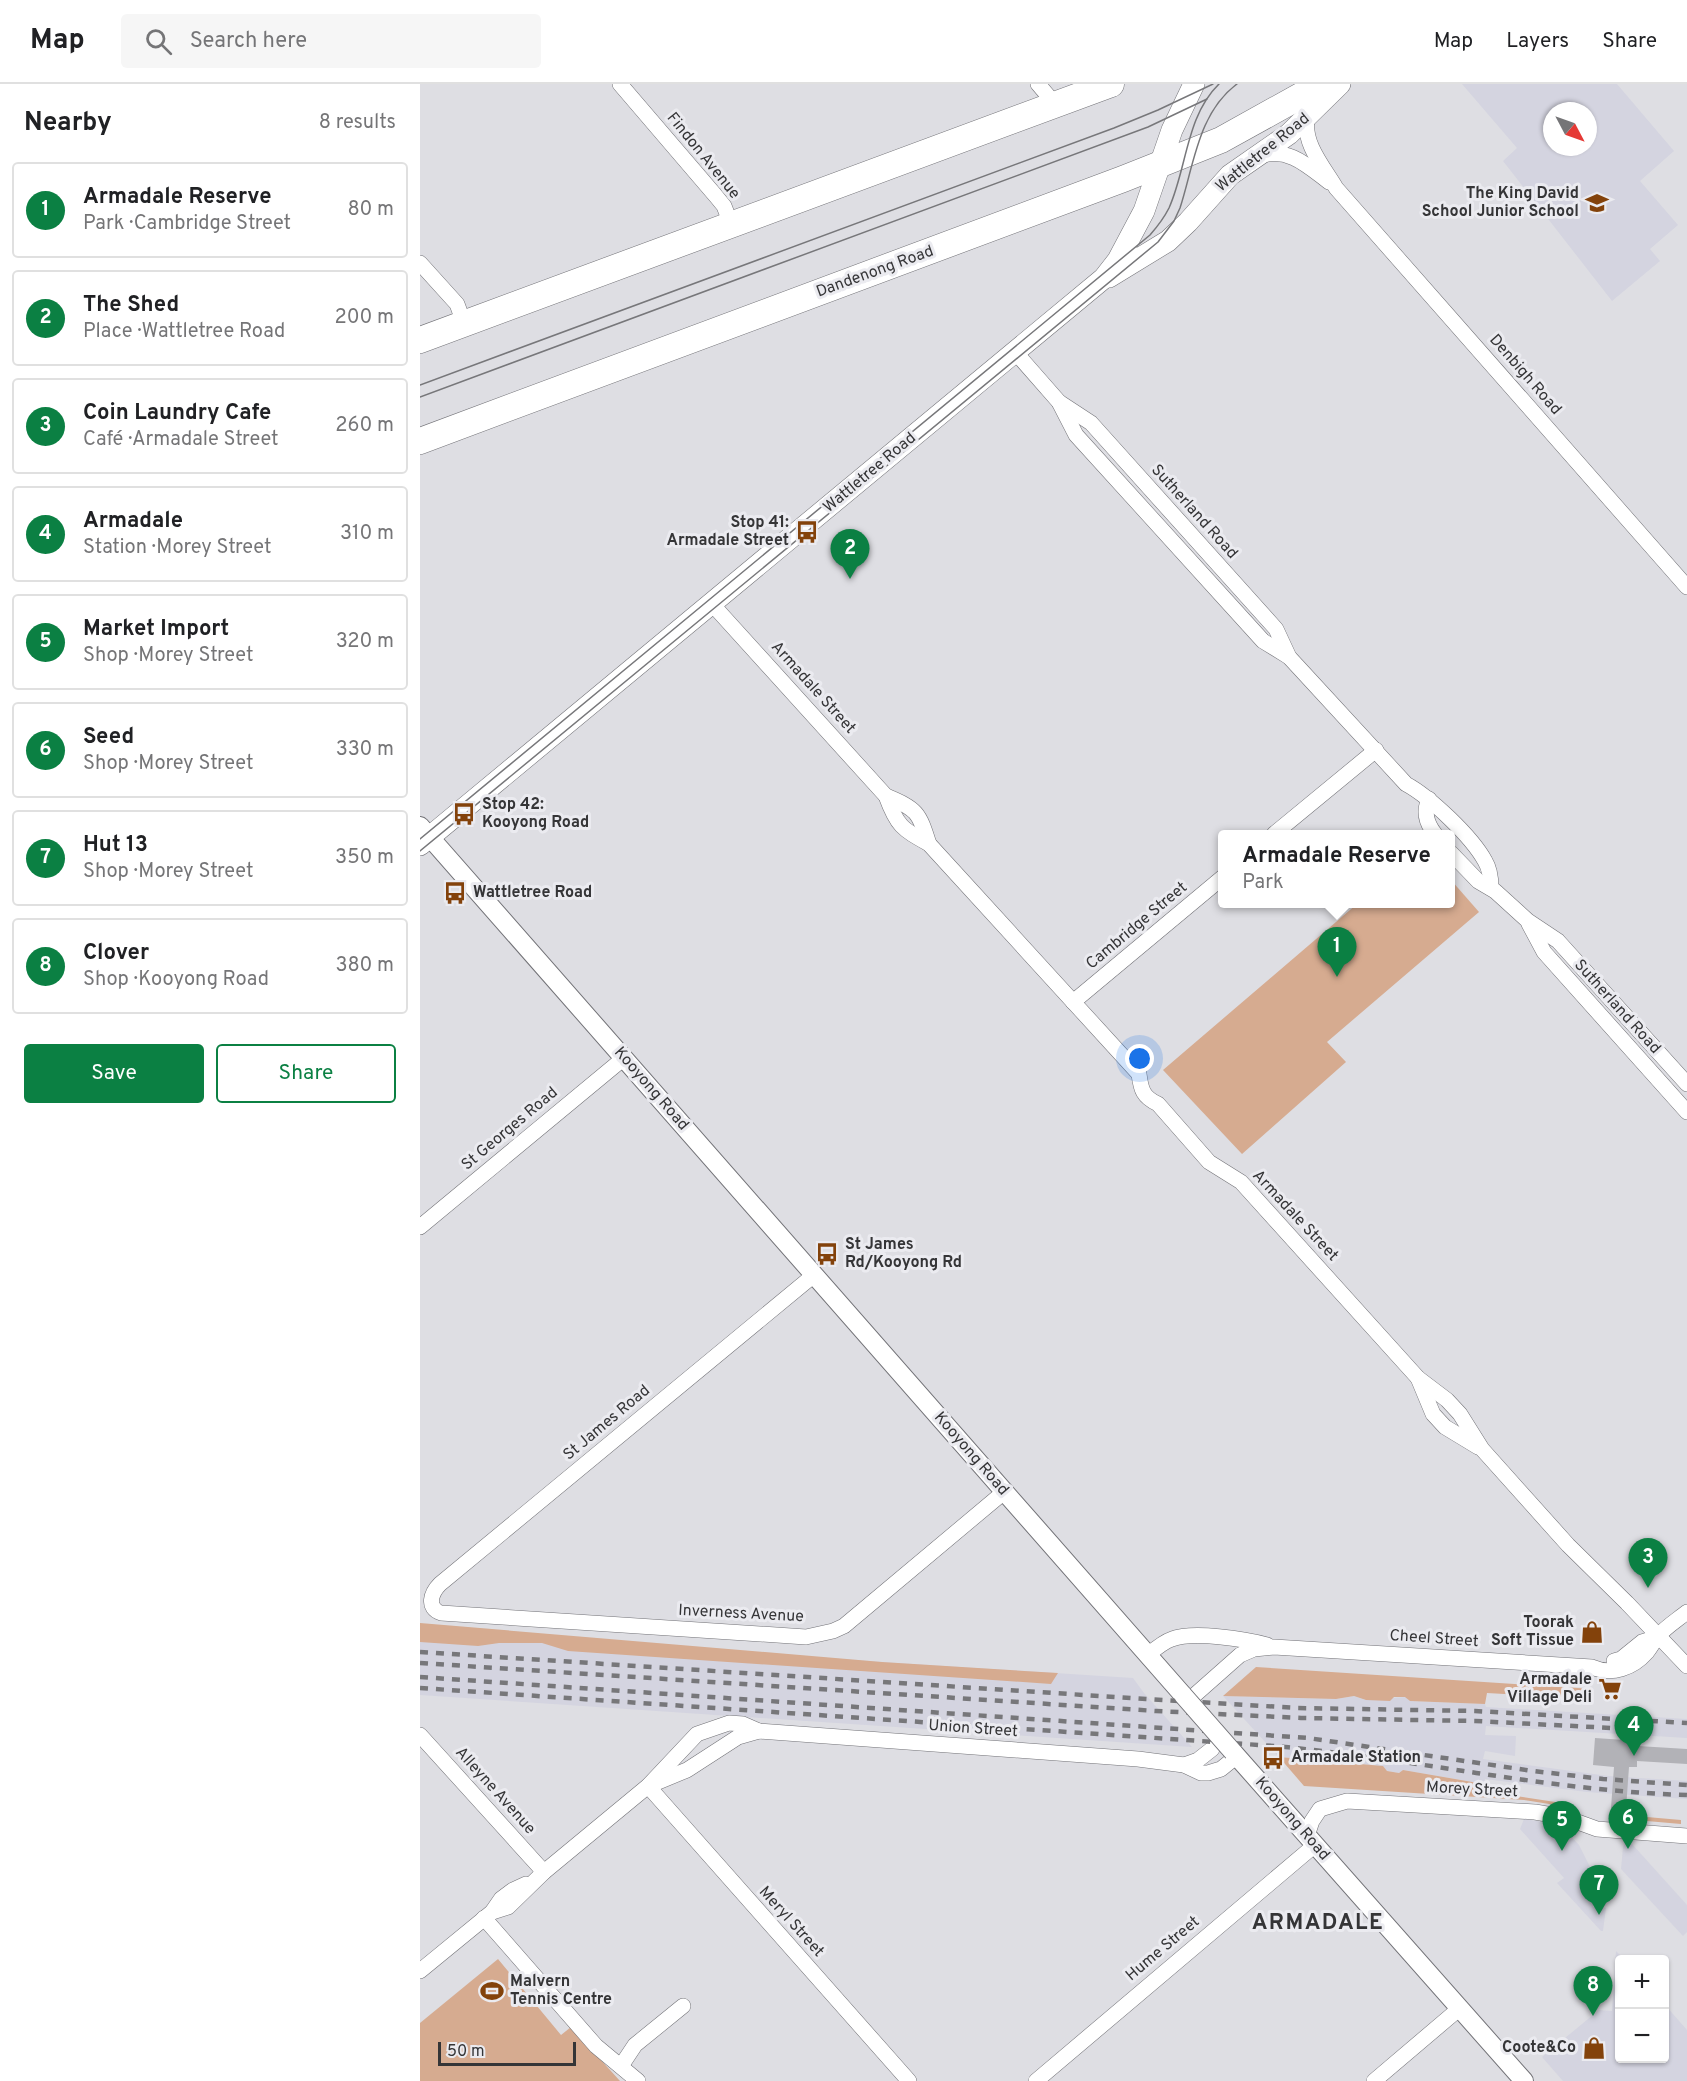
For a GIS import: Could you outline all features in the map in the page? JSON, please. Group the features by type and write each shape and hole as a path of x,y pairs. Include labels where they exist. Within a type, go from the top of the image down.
{"highway":[{"path":"420,340 1111,84"},
{"name":"Dandenong Road","path":"420,441 1160,164 1230,135 1322,84"}],"main road":[{"name":"Wattletree Road","path":"1099,284 1118,260 1140,219 1179,113 1194,84"},
{"name":"Wattletree Road","path":"423,836 712,604 1099,284 1168,241 1225,180 1307,118 1340,84"}],"street":[{"name":"Findon Avenue","path":"620,84 724,206 732,224"},
{"path":"1038,84 1055,104"},
{"name":"Denbigh Road","path":"1307,118 1307,139 1336,188 1687,587"},
{"name":"Denbigh Road","path":"1248,162 1266,154 1283,154 1302,162 1336,188"},
{"path":"420,263 457,304 464,323"},
{"name":"Sutherland Road","path":"1016,353 1059,402 1091,423 1276,629 1289,657 1406,784 1416,788 1454,823 1484,858 1491,888"},
{"name":"Armadale Street","path":"712,604 886,796 894,818 905,831 929,844 1139,1074 1141,1090 1150,1101 1158,1104 1209,1162 1241,1182 1418,1378 1433,1414 1445,1427 1482,1449 1568,1545 1658,1637"},
{"path":"1279,830 1376,750"},
{"path":"1429,799 1426,816 1433,830"},
{"name":"Kooyong Road","path":"423,836 624,1058 1524,2081"},
{"name":"Sutherland Road","path":"1455,858 1474,879 1491,888 1528,921 1558,940 1687,1084"},
{"name":"Cambridge Street","path":"1073,1002 1218,881"},
{"name":"Sutherland Road","path":"1528,921 1544,952 1687,1112"},
{"name":"St Georges Road","path":"420,1227 624,1058"},
{"name":"St James Road","path":"431,1604 433,1592 440,1584 814,1275"},
{"name":"Inverness Avenue","path":"431,1604 441,1613 806,1637 820,1635 844,1626 1004,1492"},
{"name":"Cheel Street","path":"1188,1697 1240,1655 1254,1649 1274,1647 1592,1667 1605,1661 1621,1659 1642,1642 1658,1637 1687,1612"},
{"name":"Cheel Street","path":"1148,1655 1165,1642 1182,1636 1243,1639 1274,1647"},
{"path":"1658,1637 1687,1666"},
{"name":"Union Street","path":"420,1971 488,1915 501,1899 539,1876 648,1786 690,1739 704,1731 729,1723 743,1724 759,1731 1138,1759 1184,1765 1201,1773 1221,1769 1235,1754"},
{"name":"Union Street","path":"648,1786 687,1770 738,1737 759,1731"},
{"name":"Alleyne Avenue","path":"420,1735 539,1876"},
{"path":"1184,1765 1197,1760 1212,1749"},
{"name":"Meryl Street","path":"648,1786 909,2081"},
{"name":"Morey Street","path":"1311,1841 1312,1821 1320,1809 1347,1801 1535,1812 1564,1817 1597,1830 1687,1836"},
{"name":"Hume Street","path":"1036,2081 1311,1841"},
{"path":"488,1915 596,2046 638,2081"},
{"path":"621,2066 635,2045 683,2006"},
{"path":"1374,2081 1460,2008"}],"shaded area":[{"name":"The King David School Junior School","path":"1462,84 1617,84 1674,151 1640,181 1678,225 1650,249 1660,261 1612,301 1503,161 1517,148"},
{"path":"1455,885 1479,912 1327,1042 1346,1062 1242,1154 1163,1070 1352,908 1455,908"},
{"path":"420,1623 882,1662 1058,1673 1051,1684 568,1651 542,1643 499,1643 478,1646 420,1642"},
{"path":"420,1628 1133,1678 1192,1747 420,1695"},
{"path":"1256,1667 1593,1689 1593,1699 1487,1693 1485,1704 1410,1701 1405,1697 1394,1697 1390,1701 1366,1700 1354,1696 1336,1699 1223,1696"},
{"path":"1223,1696 1336,1699 1354,1696 1366,1700 1406,1697 1410,1701 1485,1704 1486,1707 1687,1719 1687,1738 1486,1726 1485,1735 1516,1736 1515,1756 1485,1751 1483,1759 1608,1776 1687,1781 1687,1799 1587,1792 1485,1779 1484,1784 1403,1770 1399,1773 1387,1771 1383,1766 1279,1757"},
{"path":"1279,1757 1383,1766 1387,1771 1399,1773 1403,1770 1484,1784 1483,1791 1562,1803 1562,1806 1524,1800 1304,1786"},
{"path":"1624,1815 1681,1820 1681,1824 1624,1819"},
{"path":"1524,1819 1544,1822 1541,1825 1569,1834 1579,1845 1591,1869 1594,1883 1593,1907 1606,1908 1603,1931 1557,1883 1564,1878 1520,1829"},
{"path":"1625,1844 1632,1844 1687,1905 1687,1932 1683,1936 1621,1869"},
{"name":"Malvern Tennis Centre","path":"498,1959 561,2035 571,2027 620,2081 420,2081 420,2023"},
{"path":"1615,1966 1615,2063 1669,2063 1669,2010 1687,2030 1687,2081 1563,2081 1542,2057 1599,2010 1612,2011"}],"building":[{"path":"1595,1738 1639,1741 1638,1746 1687,1749 1687,1764 1637,1761 1637,1767 1629,1767 1626,1809 1611,1808 1614,1767 1593,1765"}],"tram line":[{"path":"420,385 1114,128 1213,84"},
{"path":"420,839 1150,235 1169,208 1193,127 1208,97 1219,84"},
{"path":"420,851 1158,242 1174,221 1180,208 1199,141 1206,125 1224,96 1237,84"},
{"path":"420,397 1148,127 1207,99"}],"railway":[{"path":"420,1652 1298,1708 1475,1711 1687,1723"},
{"path":"420,1663 1156,1711 1301,1718 1475,1721 1651,1730"},
{"path":"420,1677 1308,1738 1533,1771 1687,1785"},
{"path":"420,1688 1274,1746 1326,1751 1532,1781 1687,1795"}],"place":[{"name":"The King David School Junior School","path":"1597,203"},
{"name":"Stop 41: Armadale Street","path":"807,532"},
{"name":"The Shed","path":"850,579"},
{"name":"Stop 42: Kooyong Road","path":"464,814"},
{"name":"Wattletree Road","path":"455,893"},
{"name":"Armadale Reserve","path":"1337,977"},
{"name":"St James Rd/Kooyong Rd","path":"827,1254"},
{"name":"Coin Laundry Cafe","path":"1648,1588"},
{"name":"Toorak Soft Tissue","path":"1592,1632"},
{"name":"Armadale Village Deli","path":"1610,1689"},
{"name":"Armadale","path":"1634,1756"},
{"name":"Armadale Station","path":"1273,1758"},
{"name":"Seed","path":"1628,1849"},
{"name":"Market Import","path":"1562,1851"},
{"name":"Hut 13","path":"1599,1915"},
{"name":"Malvern Tennis Centre","path":"492,1991"},
{"name":"Clover","path":"1593,2016"},
{"name":"Coote&Co","path":"1594,2048"}],"district":[{"name":"ARMADALE","path":"1318,1923"}]}
